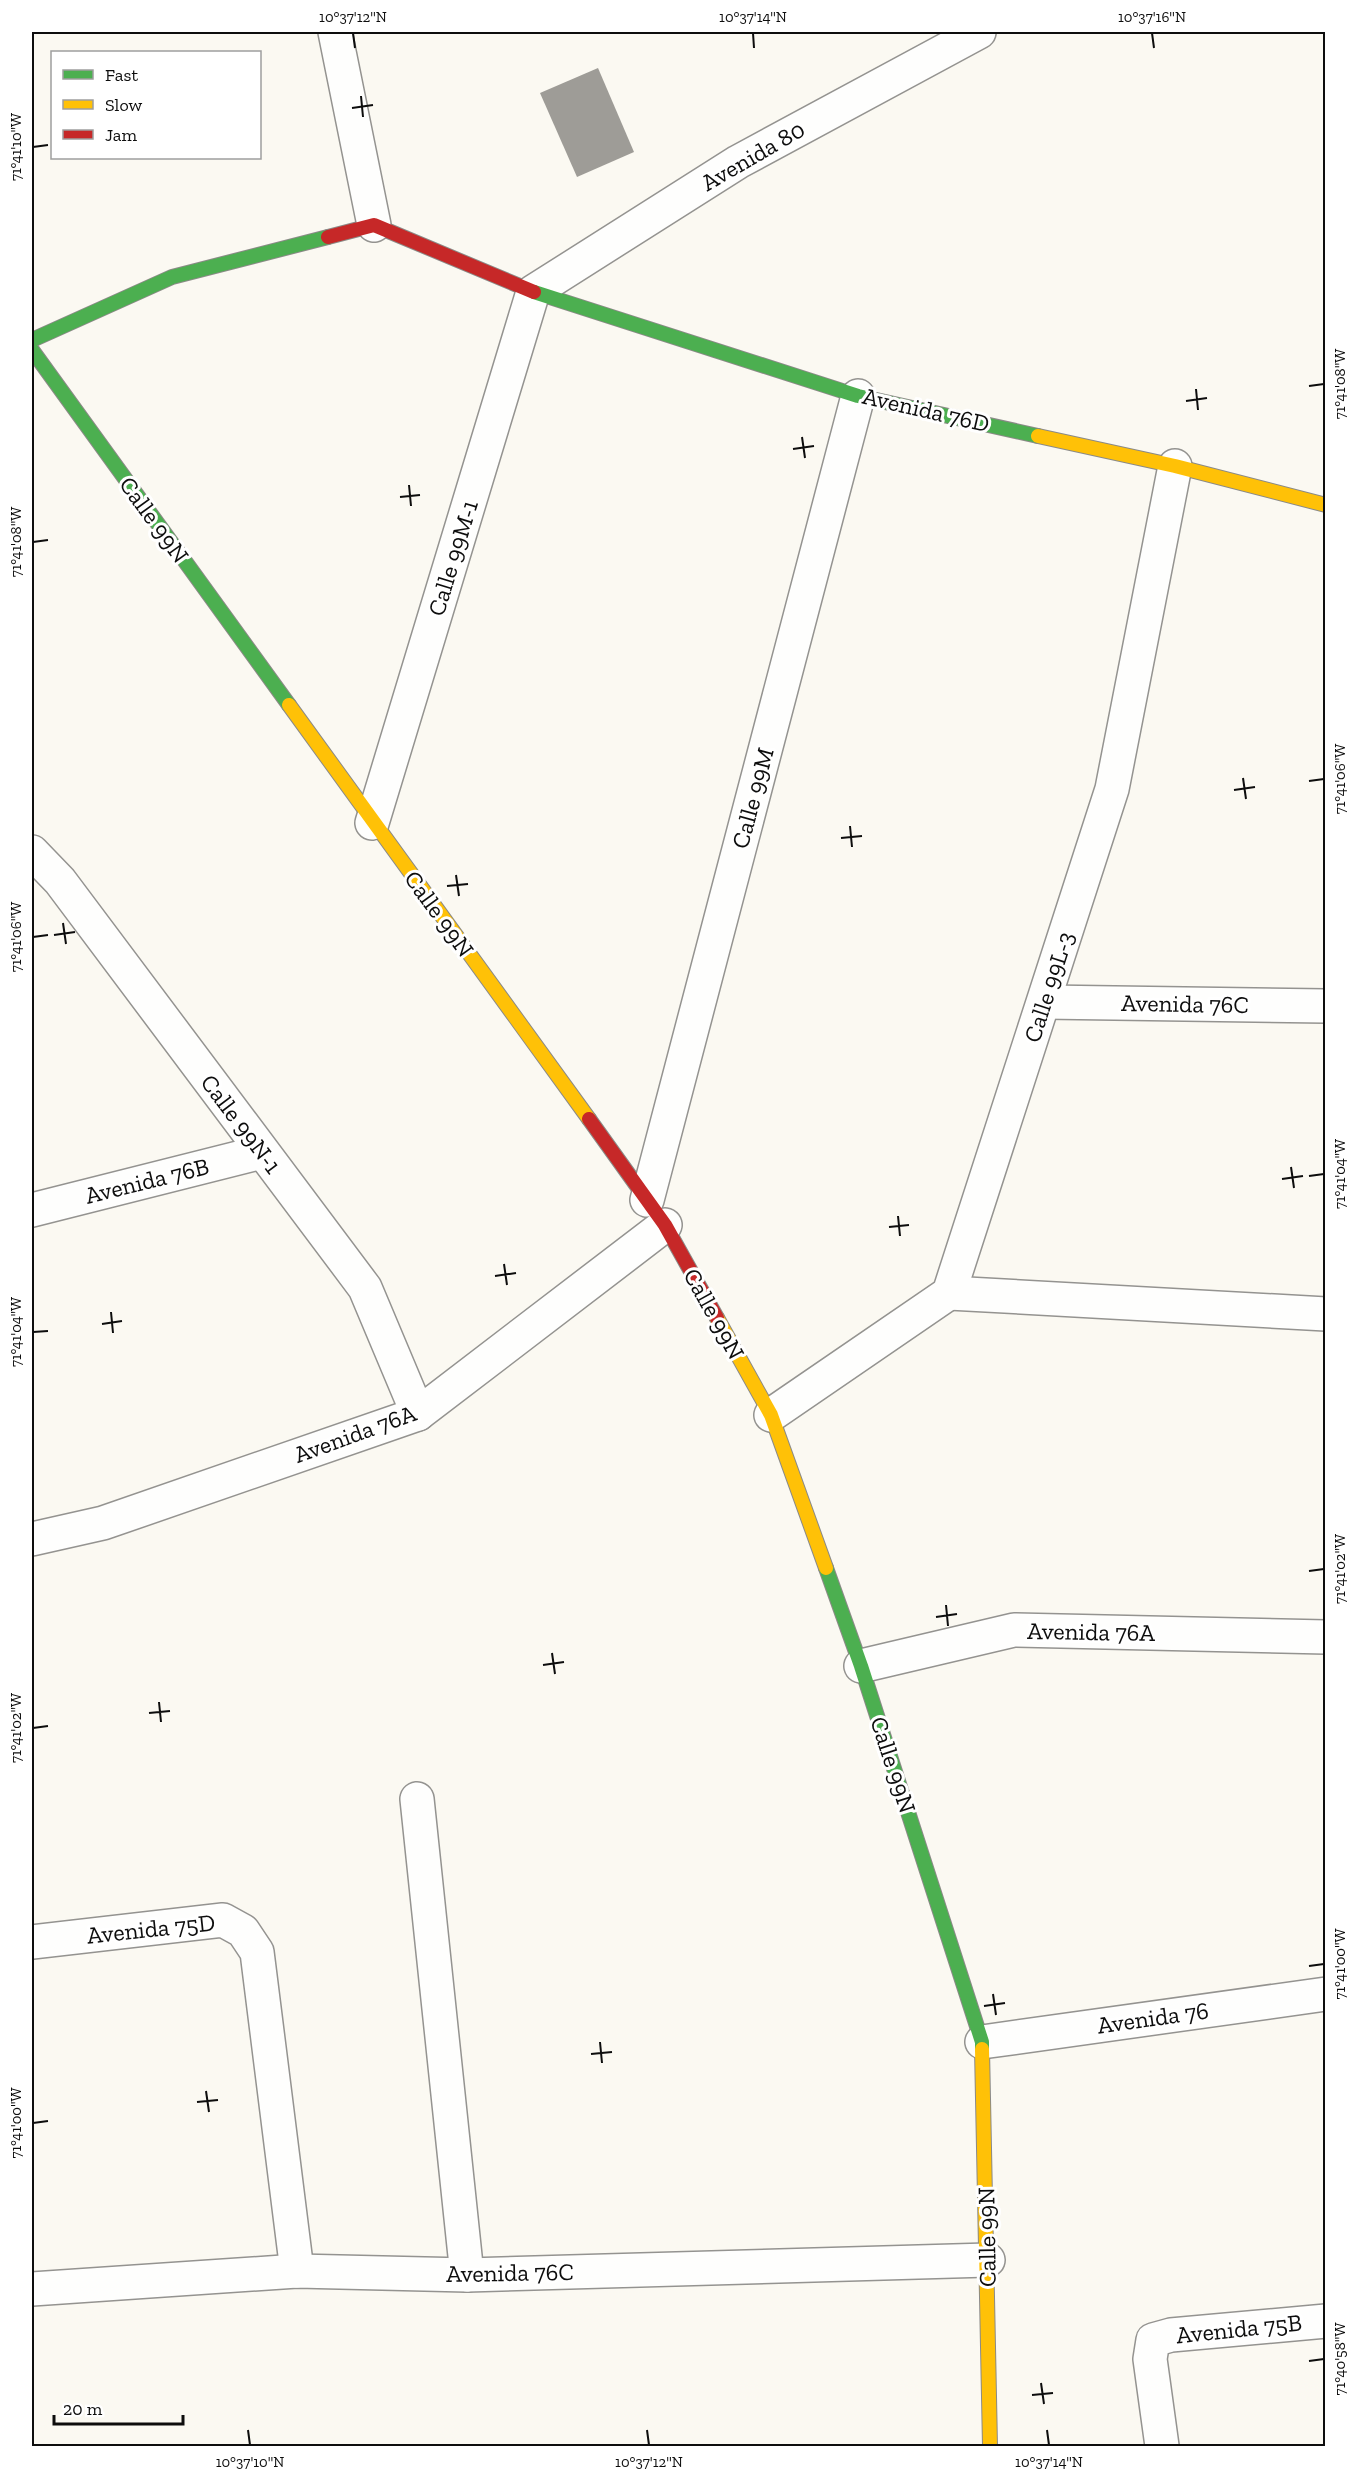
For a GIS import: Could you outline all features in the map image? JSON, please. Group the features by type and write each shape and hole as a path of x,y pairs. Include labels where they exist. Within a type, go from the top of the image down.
{"street":[{"path":"32,340 172,277 374,225 335,32"},
{"name":"Avenida 80","path":"533,292 738,162 941,41 980,32"},
{"name":"Avenida 76D","path":"374,225 533,292 858,396 1175,466 1326,505"},
{"name":"Calle 99M-1","path":"372,823 533,292"},
{"name":"Calle 99N","path":"32,350 656,1213 771,1415 861,1666 981,2042 988,2260 990,2446"},
{"name":"Calle 99M","path":"656,1213 858,396"},
{"name":"Calle 99L-3","path":"949,1293 1112,789 1175,466"},
{"name":"Calle 99N-1","path":"32,852 46,885 262,1152 365,1288 418,1414"},
{"name":"Avenida 76C","path":"1044,1002 1326,1006"},
{"name":"Avenida 76B","path":"32,1210 262,1152"},
{"name":"Avenida 76A","path":"32,1539 103,1523 418,1414 656,1213"},
{"path":"771,1415 949,1293 1326,1314"},
{"name":"Avenida 76A","path":"861,1666 1014,1630 1326,1637"},
{"path":"417,1799 467,2275"},
{"name":"Avenida 75D","path":"32,1942 223,1920 243,1931 256,1952 297,2271"},
{"name":"Avenida 76","path":"981,2042 1326,1994"},
{"name":"Avenida 76C","path":"32,2289 297,2271 467,2275 988,2260"},
{"name":"Avenida 75B","path":"1162,2446 1150,2359 1153,2340 1171,2335 1326,2321"}],"building":[{"path":"598,68 634,152 577,177 540,93"}],"traffic: fast":[{"path":"32,340 172,277 328,237"},
{"path":"534,292 858,396 1038,436"},
{"path":"32,350 289,705"},
{"path":"826,1568 861,1666 982,2042 982,2049"}],"traffic: slow":[{"path":"1038,436 1175,466 1326,505"},
{"path":"289,705 589,1119"},
{"path":"717,1318 771,1415 826,1568"},
{"path":"982,2049 990,2446"}],"traffic: jam":[{"path":"328,237 374,225 534,292"},
{"path":"589,1119 665,1225 717,1318"}]}
